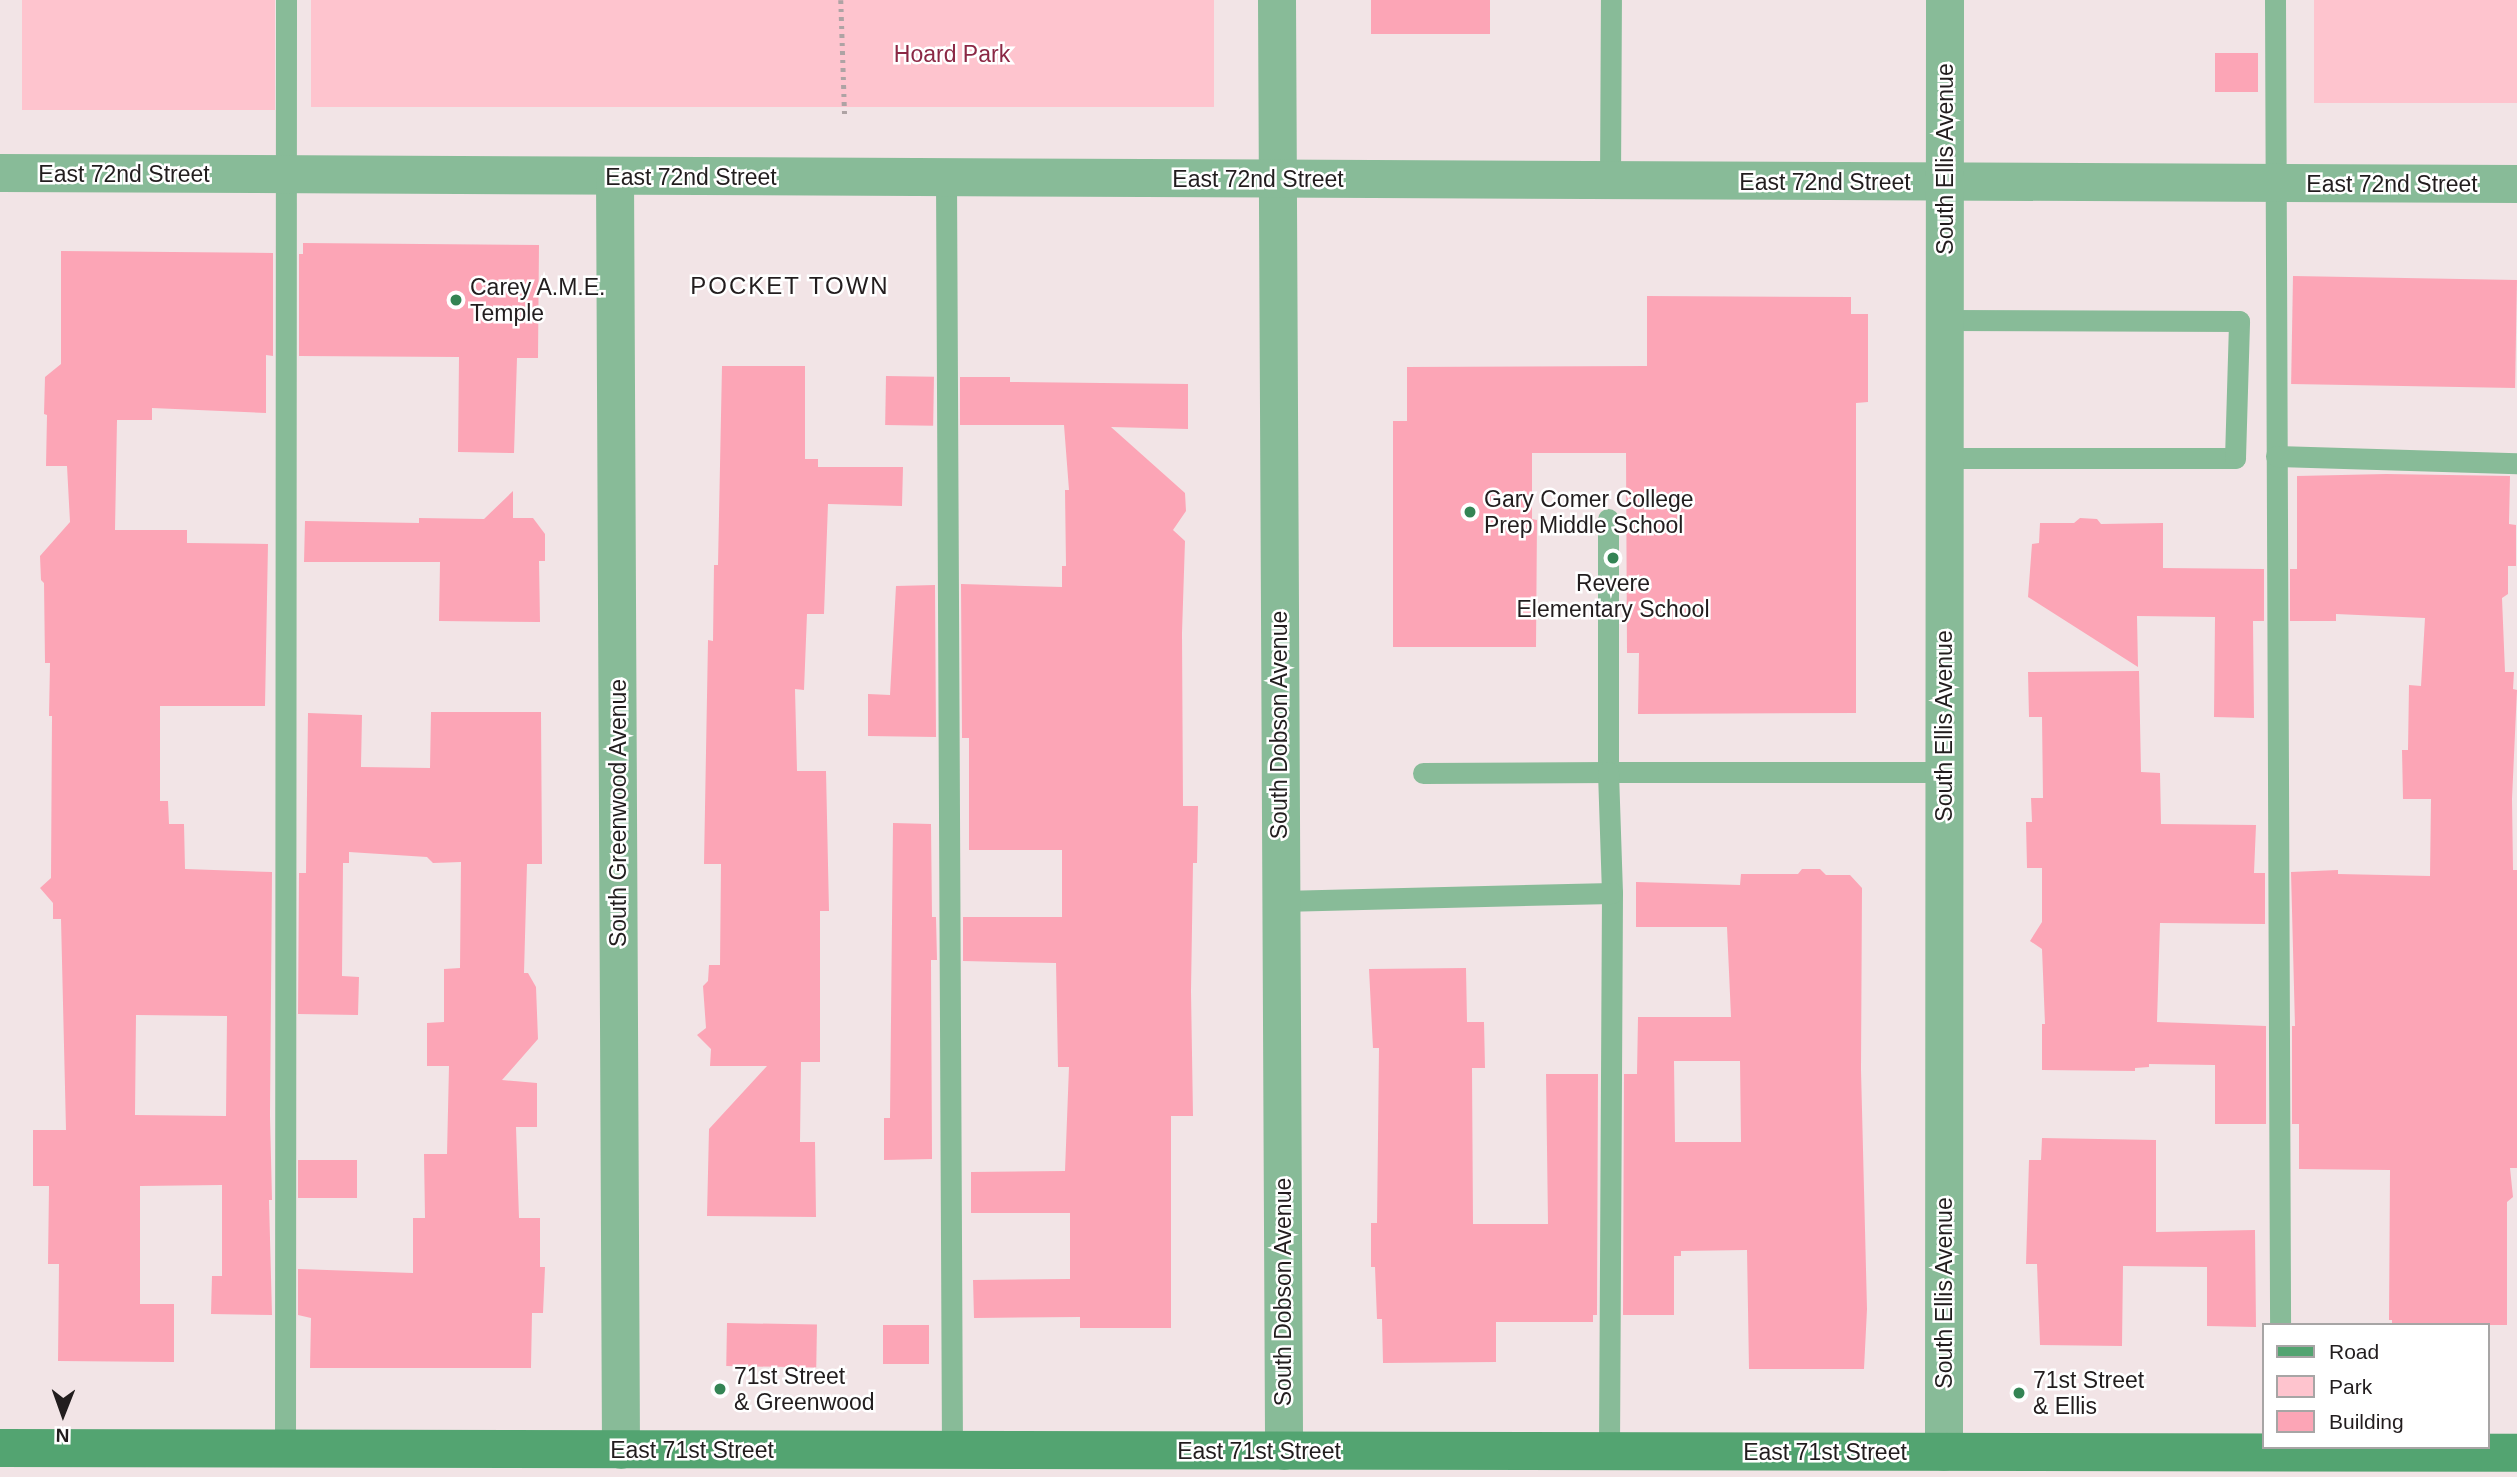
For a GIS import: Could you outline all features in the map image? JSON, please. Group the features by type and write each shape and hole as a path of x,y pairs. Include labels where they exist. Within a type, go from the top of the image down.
{"main road":[{"name":"East 71st Street","path":"0,1448 1944,1452 2281,1450 2517,1453"}],"street":[{"name":"South Dobson Avenue","path":"1277,0 1284,1451"},
{"name":"South Ellis Avenue","path":"1944,1452 1945,0"},
{"name":"East 72nd Street","path":"0,173 2517,184"},
{"name":"South Greenwood Avenue","path":"615,176 621,1450"}],"lane":[{"path":"285,1449 286,0"},
{"path":"1610,181 1611,0"},
{"path":"2275,0 2280,1323"},
{"path":"946,178 952,1450"},
{"path":"1945,320 2239,321 2235,458 1945,458"},
{"path":"2277,456 2517,463"},
{"path":"1608,519 1608,772 1612,893 1609,1451"},
{"path":"1423,773 1945,772"},
{"path":"1281,901 1612,893"}],"path":[{"path":"841,0 845,118"}],"green space":[{"path":"22,0 275,0 275,110 22,110"},
{"name":"Hoard Park","path":"311,0 1214,0 1214,107 311,107"},
{"path":"2314,0 2517,0 2517,103 2314,103"}],"building":[{"path":"1371,0 1490,0 1490,34 1371,34"},
{"path":"2215,53 2258,53 2258,92 2215,92"},
{"path":"303,243 539,245 538,358 517,358 514,453 458,452 459,357 299,356 299,254 303,254"},
{"path":"61,251 273,253 273,356 266,355 266,413 152,408 152,420 117,420 115,530 187,530 187,543 268,544 265,706 160,706 160,801 168,801 169,824 184,824 185,869 272,872 272,1200 269,1200 272,1315 211,1314 212,1276 222,1276 222,1185 140,1186 140,1304 174,1304 174,1362 58,1361 59,1264 48,1264 49,1186 33,1186 33,1130 66,1130 61,919 53,919 53,903 40,888 51,878 52,716 49,716 50,663 45,663 44,583 41,580 40,556 70,522 67,466 46,466 45,377 61,364","holes":["136,1015 227,1016 226,1116 135,1115"]},
{"path":"2293,276 2517,280 2515,388 2291,384"},
{"path":"1647,296 1851,297 1851,314 1868,314 1868,402 1856,403 1856,713 1638,714 1639,653 1627,653 1626,453 1532,453 1532,519 1537,520 1536,647 1393,647 1393,421 1407,421 1407,367 1647,366"},
{"path":"722,366 805,366 805,459 818,459 818,467 903,467 902,506 828,504 824,614 807,614 804,690 795,689 797,771 826,771 829,911 820,911 820,1062 801,1062 800,1142 815,1142 816,1217 707,1216 709,1129 767,1066 710,1066 711,1049 697,1035 706,1028 703,986 708,981 709,965 720,965 721,864 704,864 708,640 713,641 714,565 718,565"},
{"path":"886,376 934,377 933,426 885,425"},
{"path":"960,377 1010,377 1010,382 1188,384 1188,429 1111,427 1185,493 1186,511 1173,530 1185,541 1182,633 1183,806 1198,806 1197,863 1193,863 1193,1116 1171,1116 1171,1328 1080,1328 1080,1317 974,1318 973,1280 1070,1279 1070,1213 971,1213 971,1172 1065,1171 1069,1067 1058,1067 1056,963 963,961 963,917 1062,917 1062,850 969,850 969,738 962,738 961,584 1062,587 1062,566 1066,566 1065,490 1069,490 1064,425 960,425"},
{"path":"2297,476 2510,476 2509,524 2516,525 2516,566 2508,566 2508,594 2502,598 2505,672 2514,672 2513,689 2517,690 2512,799 2513,870 2517,870 2517,1168 2510,1168 2513,1197 2507,1202 2507,1325 2392,1323 2392,1320 2389,1320 2390,1170 2299,1169 2299,1124 2292,1124 2292,1026 2295,1026 2291,872 2338,870 2338,874 2430,876 2431,799 2403,799 2402,750 2408,750 2409,685 2421,686 2425,618 2336,614 2336,621 2290,621 2290,569 2297,569"},
{"path":"513,491 513,518 533,518 545,534 545,561 539,561 540,622 439,621 440,562 304,562 305,521 419,523 419,518 484,519"},
{"path":"2080,518 2097,519 2101,524 2163,523 2163,568 2264,569 2264,621 2253,621 2254,718 2214,717 2215,617 2137,616 2138,667 2028,597 2032,544 2039,543 2040,523 2074,523"},
{"path":"935,585 936,737 868,736 868,694 890,695 896,586"},
{"path":"2139,671 2141,772 2160,773 2161,824 2256,825 2254,873 2265,873 2265,924 2160,923 2157,1022 2266,1026 2266,1124 2215,1124 2215,1065 2149,1064 2149,1067 2135,1068 2135,1071 2042,1070 2042,1024 2045,1024 2042,949 2030,941 2042,922 2042,868 2027,868 2026,822 2032,822 2031,798 2043,798 2042,717 2029,717 2028,672"},
{"path":"431,712 541,712 542,864 527,864 524,973 528,973 536,987 538,1039 502,1080 537,1083 537,1127 516,1127 519,1218 540,1218 540,1267 545,1267 543,1313 532,1313 531,1368 310,1368 311,1318 298,1315 298,1269 413,1273 413,1218 425,1218 424,1154 447,1154 449,1066 427,1066 427,1023 444,1022 444,969 460,968 461,862 433,863 427,857 349,852 349,863 343,863 342,976 359,977 358,1015 298,1014 299,873 306,873 308,713 362,715 361,767 430,768"},
{"path":"893,823 931,824 932,917 936,917 937,960 931,960 932,1159 884,1160 884,1118 890,1118"},
{"path":"1802,869 1820,869 1826,875 1850,875 1862,888 1861,1070 1867,1309 1864,1369 1749,1369 1747,1250 1681,1251 1681,1256 1674,1256 1674,1315 1623,1315 1624,1074 1637,1074 1638,1017 1731,1017 1727,927 1636,927 1636,882 1740,885 1741,874 1798,874","holes":["1674,1061 1740,1061 1741,1142 1675,1142"]},
{"path":"1466,968 1467,1022 1484,1022 1485,1068 1472,1068 1473,1224 1548,1224 1546,1074 1598,1074 1597,1315 1593,1315 1593,1322 1496,1322 1496,1362 1383,1363 1382,1319 1377,1319 1375,1267 1371,1267 1371,1223 1377,1223 1379,1048 1373,1048 1369,969"},
{"path":"2042,1138 2156,1140 2156,1232 2255,1230 2256,1327 2207,1326 2207,1267 2123,1266 2122,1346 2040,1345 2037,1264 2026,1264 2029,1160 2041,1160"},
{"path":"298,1160 357,1160 357,1198 298,1198"},
{"path":"727,1323 817,1325 816,1368 726,1366"},
{"path":"883,1325 929,1325 929,1364 883,1364"}],"place":[{"name":"Carey A.M.E. Temple","path":"456,300"},
{"name":"Gary Comer College Prep Middle School","path":"1470,512"},
{"name":"Revere Elementary School","path":"1613,558"},
{"name":"71st Street & Greenwood","path":"720,1389"},
{"name":"71st Street & Ellis","path":"2019,1393"}],"district":[{"name":"POCKET TOWN","path":"790,286"}]}
